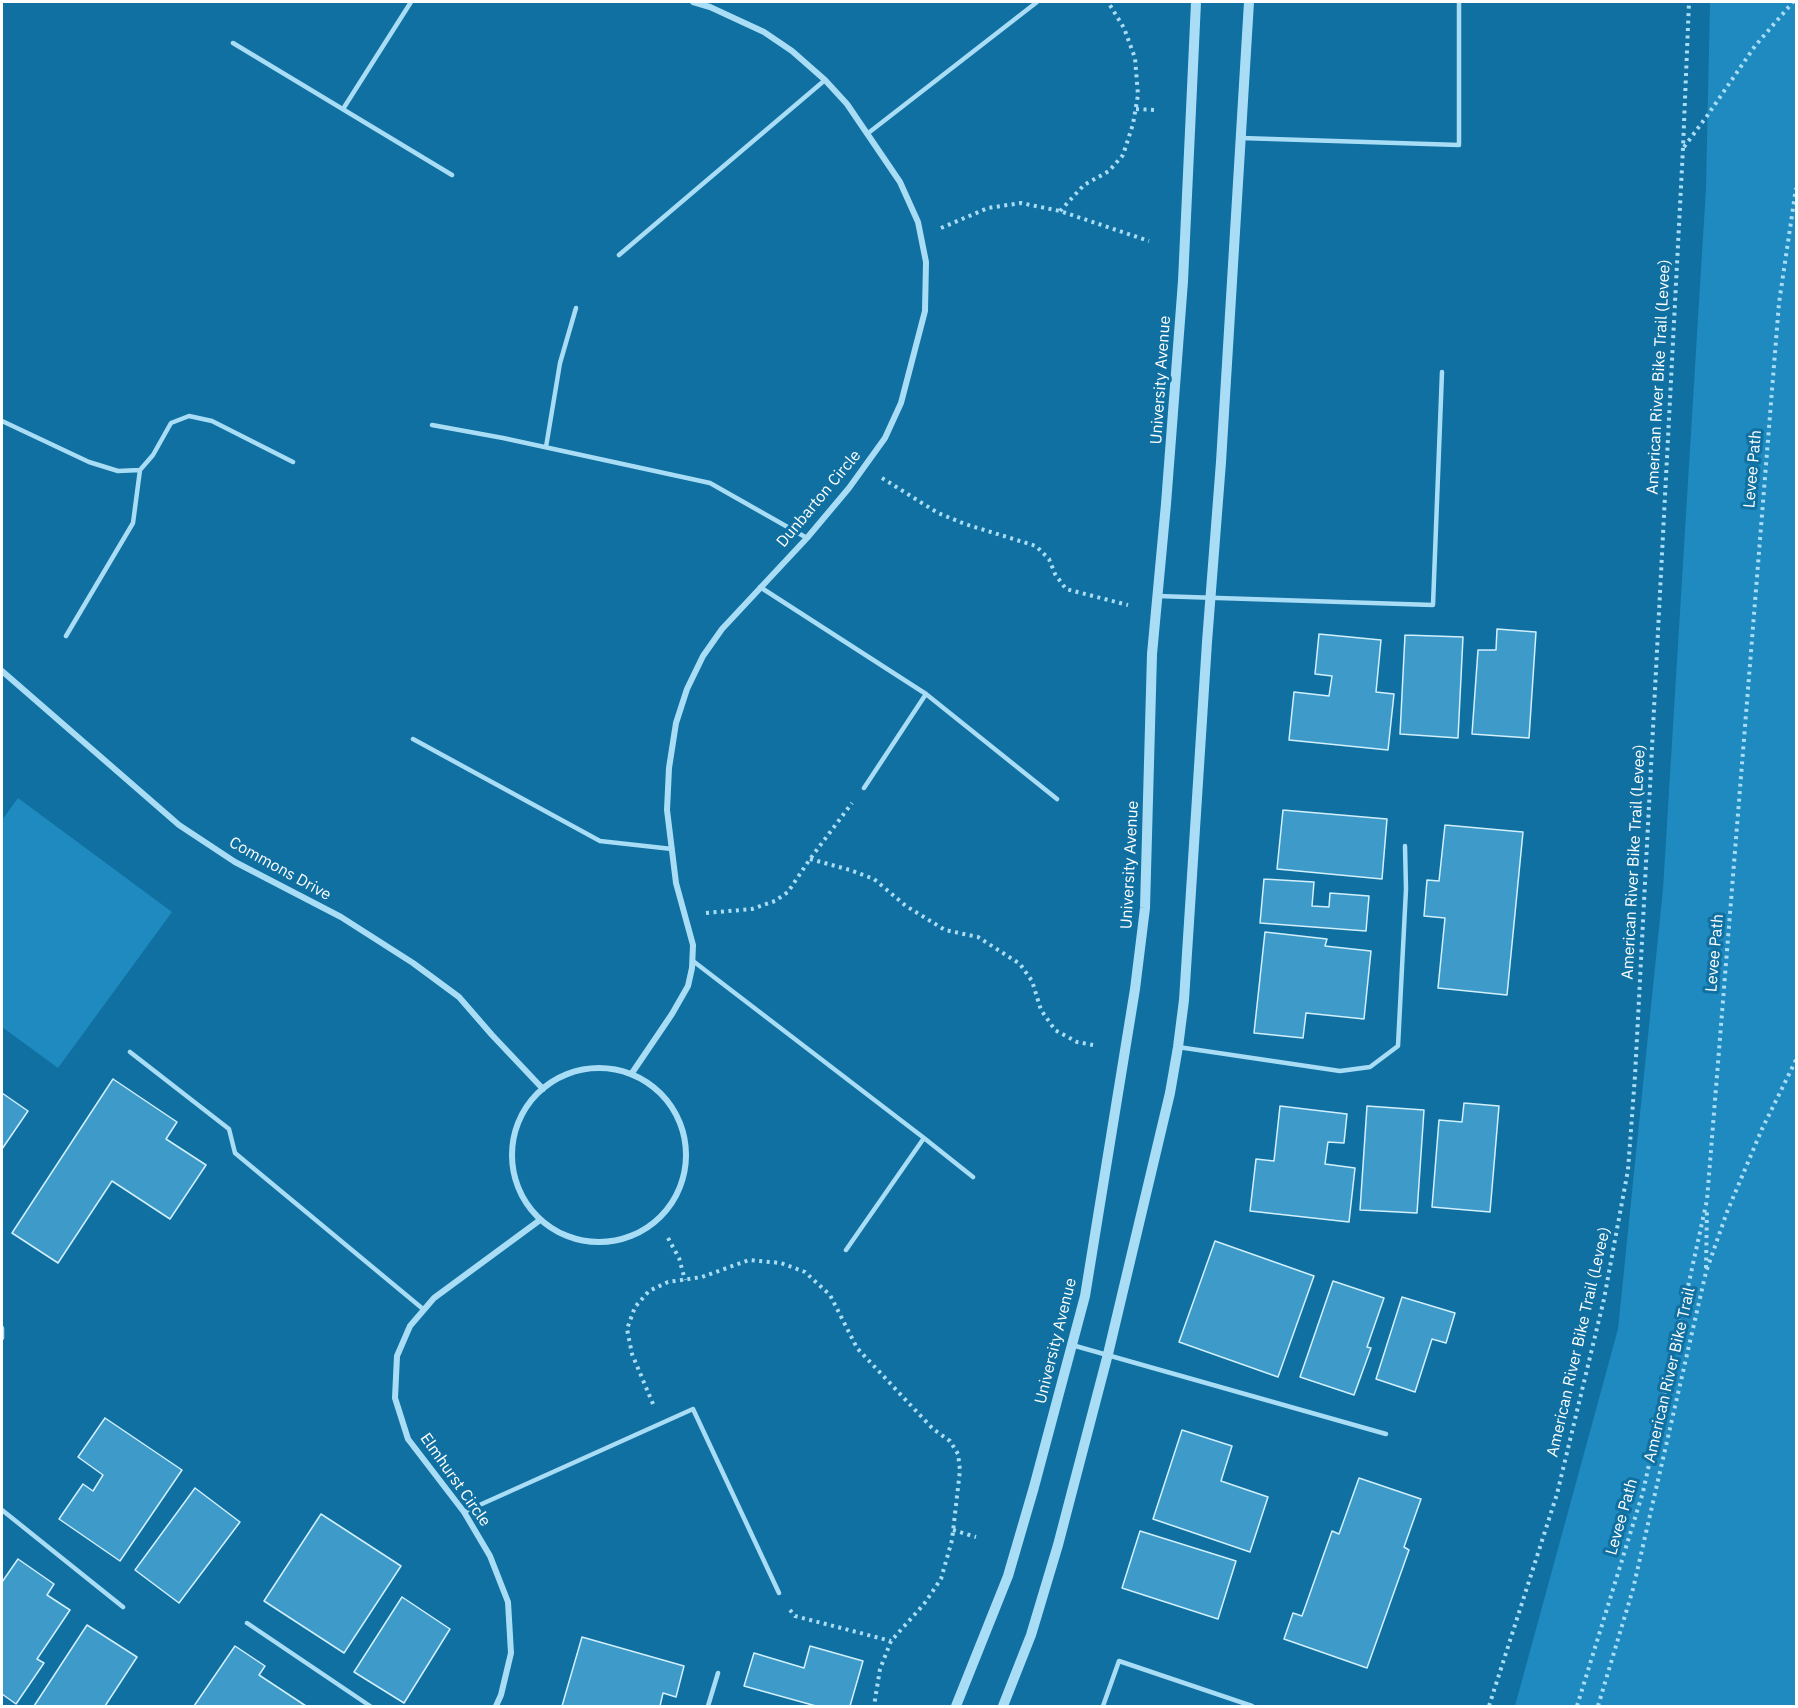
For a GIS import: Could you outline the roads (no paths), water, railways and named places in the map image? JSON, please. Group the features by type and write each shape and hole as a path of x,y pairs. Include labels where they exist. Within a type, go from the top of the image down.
{"street":[{"name":"Dunbarton Circle","path":"632,1073 672,1014 687,986 693,961 693,945 676,883 667,810 669,768 676,723 687,689 703,656 722,629 807,538 865,467 885,438 901,403 925,311 926,262 918,222 900,182 847,104 825,80 792,51 764,32 710,7 693,2"},
{"name":"University Avenue","path":"956,1707 1008,1576 1085,1296 1128,1042 1145,908 1152,654 1183,281 1196,2"},
{"path":"1003,1707 1034,1624 1058,1545 1108,1354 1170,1093 1178,1047 1184,1000 1207,642 1212,600 1249,2"},
{"name":"Commons Drive","path":"2,671 179,825 235,862 341,917 413,963 459,997 543,1089"},
{"path":"609,1068 632,1073 658,1090 676,1113 686,1143 685,1173 673,1202 653,1224 626,1239 596,1243 566,1237 540,1220 519,1190 512,1154 520,1118 543,1089 563,1076 585,1069 609,1068"},
{"name":"Elmhurst Circle","path":"496,1707 511,1653 508,1602 490,1556 464,1512 408,1438 394,1398 397,1356 410,1326 423,1309 540,1220"}],"lane":[{"path":"343,109 411,2"},
{"path":"867,134 1037,2"},
{"path":"1240,138 1459,145 1459,2"},
{"path":"233,43 452,175"},
{"path":"619,255 825,80"},
{"path":"546,447 560,363 576,308"},
{"path":"1157,596 1212,600 1433,605 1442,372"},
{"path":"66,636 133,523 140,470 153,455 171,423 189,416 212,421 293,462"},
{"path":"2,421 88,462 118,471 140,470"},
{"path":"432,425 710,483 807,538"},
{"path":"760,587 926,694 1057,799"},
{"path":"864,788 926,694"},
{"path":"413,739 600,842 672,849"},
{"path":"1178,1047 1340,1071 1370,1067 1398,1046 1406,889 1405,846"},
{"path":"693,961 973,1177"},
{"path":"130,1052 229,1129 235,1153 423,1309"},
{"path":"846,1250 924,1138"},
{"path":"2,1328 2,1338"},
{"path":"1072,1345 1386,1434"},
{"path":"464,1512 693,1409 780,1593"},
{"path":"2,1510 123,1607"},
{"path":"247,1623 370,1707"},
{"path":"1103,1707 1119,1661 1252,1707"},
{"path":"708,1707 718,1673"}]}
